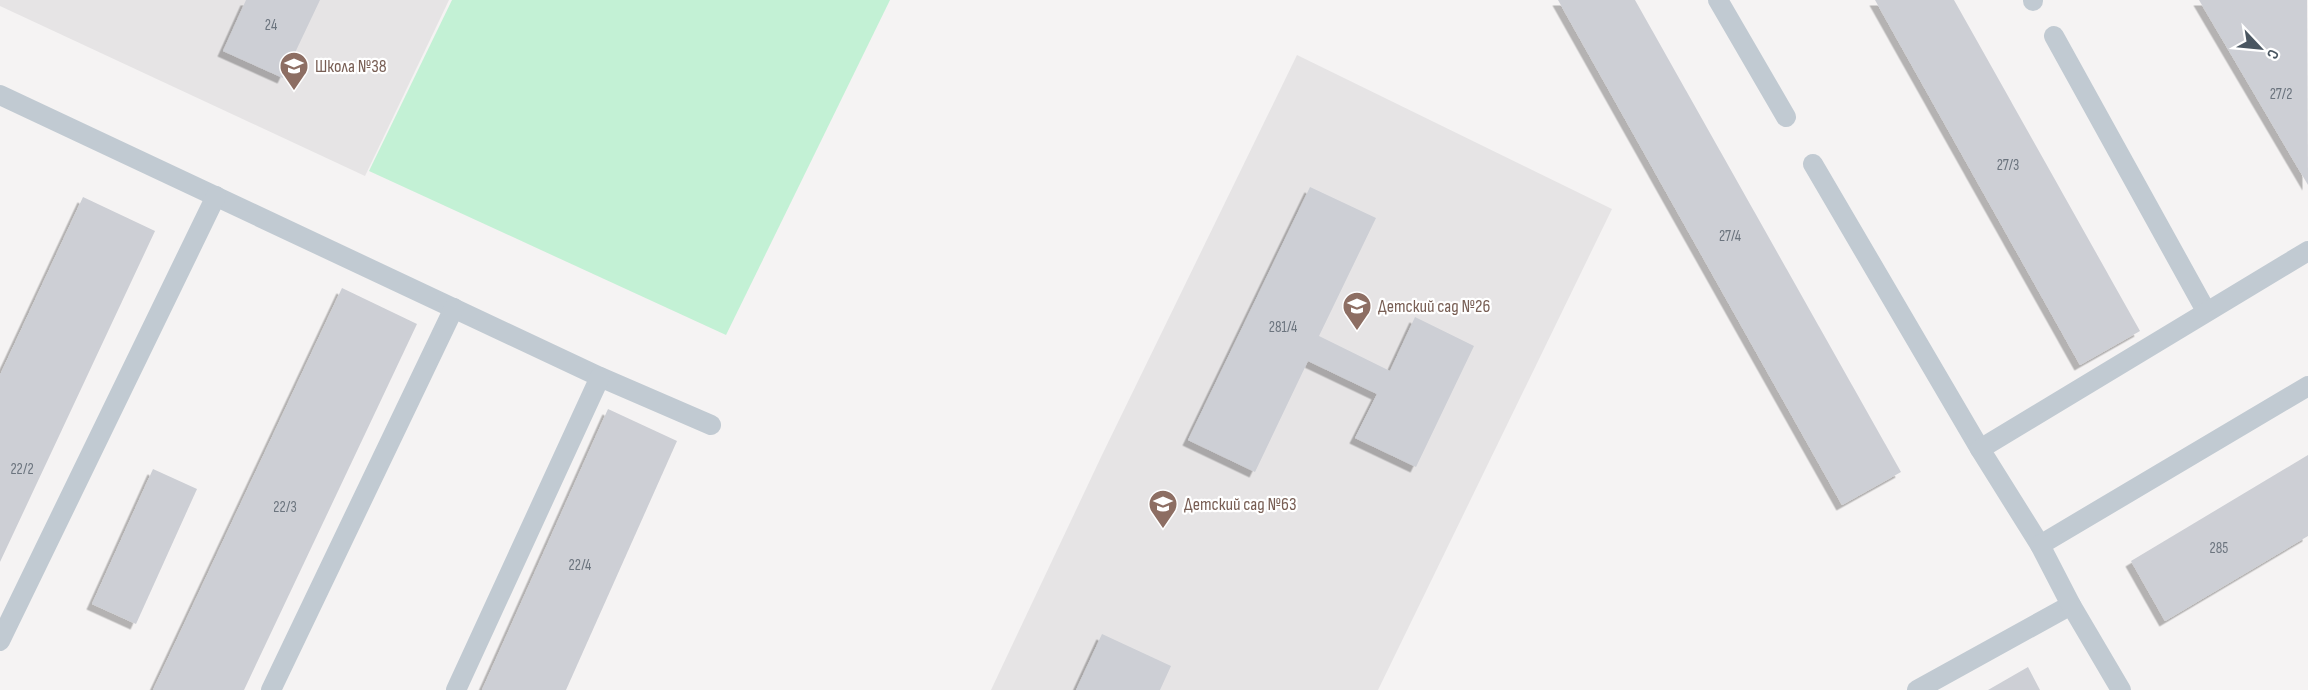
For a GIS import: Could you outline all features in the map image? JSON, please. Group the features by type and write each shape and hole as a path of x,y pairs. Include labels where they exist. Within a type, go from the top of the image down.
{"lane":[{"path":"1718,0 1786,117"},
{"path":"2054,36 2206,312"},
{"path":"0,95 600,377 711,425"},
{"path":"1813,164 1980,449 2040,545 2071,605 2121,690"},
{"path":"0,640 216,196"},
{"path":"1980,449 2308,251"},
{"path":"271,690 454,308"},
{"path":"456,690 600,377"},
{"path":"2040,545 2308,386"},
{"path":"1917,690 2071,605"}],"shaded area":[{"name":"Школа №38","path":"0,0 449,0 365,176 0,6"},
{"name":"Детский сад №26","path":"1297,55 1612,209 1378,690 991,690 1102,455"}],"green space":[{"path":"452,0 890,0 726,335 369,171"}],"building":[{"path":"246,0 320,0 283,78 223,51"},
{"path":"1558,0 1635,0 1901,472 1842,505"},
{"path":"1875,0 1954,0 2140,331 2080,365"},
{"path":"2199,0 2307,0 2308,185"},
{"path":"1310,187 1376,218 1319,336 1390,371 1415,317 1474,346 1416,467 1355,438 1377,394 1308,361 1255,472 1188,440"},
{"path":"83,197 155,231 0,562 0,375"},
{"path":"342,288 417,324 244,690 153,690"},
{"path":"608,409 677,441 566,690 482,690"},
{"path":"2308,455 2308,536 2165,621 2131,561"},
{"path":"153,469 197,489 136,624 92,604"},
{"path":"1102,634 1171,666 1160,690 1076,690"},
{"path":"2028,667 2040,690 1988,690"}],"place":[{"name":"Школа №38","path":"294,92"},
{"name":"Детский сад №26","path":"1357,332"},
{"name":"Детский сад №63","path":"1163,530"}]}
